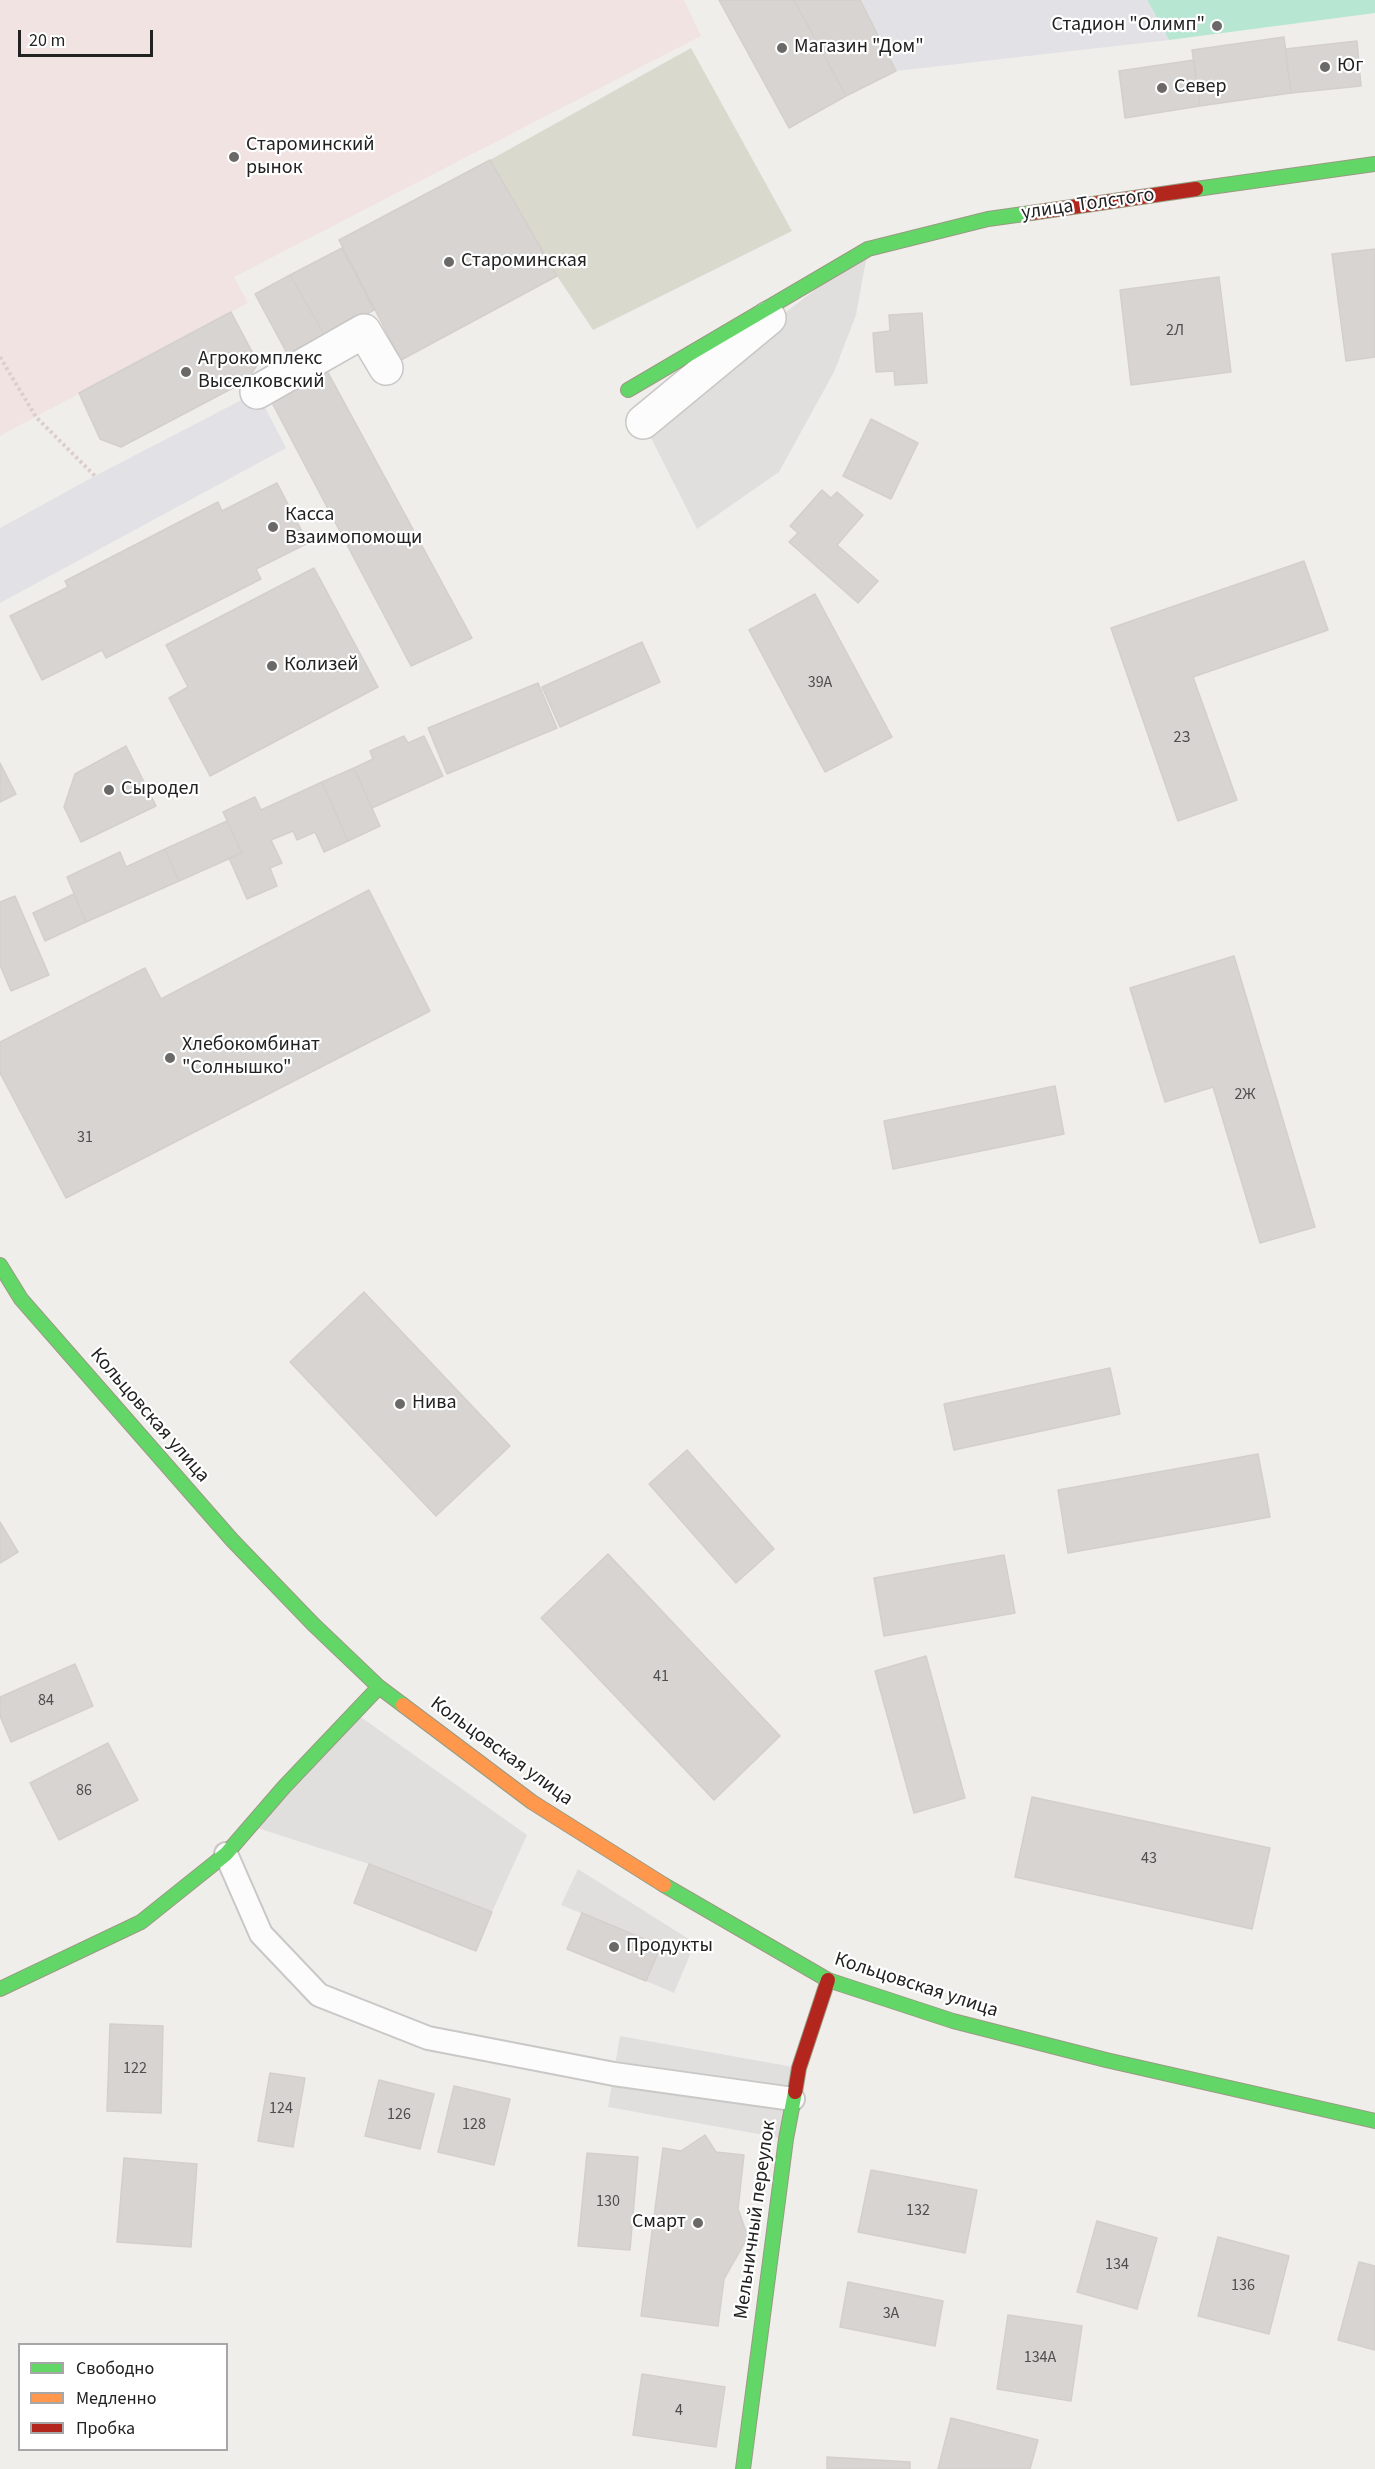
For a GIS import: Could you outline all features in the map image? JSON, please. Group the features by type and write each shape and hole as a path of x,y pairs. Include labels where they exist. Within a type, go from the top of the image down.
{"street":[{"name":"улица Толстого","path":"628,390 868,249 988,219 1375,164"},
{"name":"улица Толстого","path":"643,422 812,283"},
{"path":"257,392 364,331 386,368"},
{"name":"Кольцовская улица","path":"0,1265 21,1299 232,1540 313,1624 379,1686 532,1802 675,1892 828,1980 964,2024 1106,2060 1375,2121"},
{"path":"0,1989 141,1922 226,1854 379,1686"},
{"name":"Мельничный переулок","path":"743,2469 793,2099 799,2068 828,1980"}],"lane":[{"path":"226,1854 261,1934 319,1995 428,2038 614,2074 793,2099"}],"path":[{"path":"0,357 36,417 95,476"}],"shaded area":[{"name":"Староминский рынок","path":"0,0 684,0 701,36 234,277 248,303 0,436"},
{"path":"860,0 1147,0 1169,40 896,71"},
{"path":"691,48 792,231 593,330 557,276 490,160"},
{"path":"868,249 856,315 834,372 779,472 697,529 643,422"},
{"path":"257,392 286,448 0,603 0,528"},
{"path":"355,1713 527,1835 492,1912 369,1864 251,1826"},
{"path":"578,1869 695,1943 674,1993 646,1981 660,1945 561,1905"},
{"path":"620,2036 799,2068 786,2139 608,2107"}],"green space":[{"name":"Стадион \"Олимп\"","path":"1147,0 1375,0 1375,13 1169,40"}],"building":[{"name":"Магазин \"Дом\"","path":"719,0 794,0 846,96 789,128"},
{"path":"794,0 860,0 896,71 846,96"},
{"path":"1284,37 1291,93 1200,106 1192,50"},
{"path":"1357,41 1361,86 1291,93 1285,49"},
{"path":"1194,60 1200,106 1125,118 1119,71"},
{"name":"Староминская","path":"490,160 557,276 401,360 339,240"},
{"path":"342,248 374,310 325,336 290,275"},
{"path":"1375,249 1375,357 1346,361 1332,254"},
{"path":"290,275 325,336 289,357 255,294"},
{"path":"1219,277 1231,372 1131,385 1120,290"},
{"name":"Агрокомплекс Выселковский","path":"231,312 258,363 248,380 121,447 100,439 79,393"},
{"path":"922,313 927,383 895,385 894,371 876,372 873,333 890,331 889,315"},
{"path":"325,367 472,638 411,666 269,397"},
{"path":"871,419 918,443 891,499 843,476"},
{"path":"277,483 308,543 256,569 261,579 106,658 102,650 42,680 10,616 68,587 65,581 218,502 222,511"},
{"path":"822,490 831,498 837,492 863,515 837,545 878,581 858,603 789,542 798,533 790,526"},
{"path":"1304,561 1328,630 1193,677 1237,800 1178,821 1111,628"},
{"name":"Колизей","path":"314,568 378,687 210,776 169,698 188,687 166,645"},
{"path":"815,594 892,737 825,772 749,630"},
{"path":"642,642 660,682 560,727 542,687"},
{"path":"538,683 557,728 447,774 428,728"},
{"path":"404,736 408,743 424,736 443,776 372,808 354,768 373,759 370,751"},
{"name":"Сыродел","path":"126,746 156,806 81,842 64,807 75,774"},
{"path":"0,763 16,794 0,802"},
{"path":"354,768 380,826 348,841 322,782"},
{"path":"322,782 348,841 324,852 315,832 297,840 293,831 271,840 282,863 270,868 277,886 247,899 229,858 242,853 223,812 255,797 261,810"},
{"path":"227,821 242,853 179,881 165,849"},
{"path":"165,849 179,881 86,922 67,877 120,852 126,867"},
{"name":"Хлебокомбинат \"Солнышко\"","path":"369,890 430,1011 66,1198 0,1073 0,1042 145,968 161,999"},
{"path":"74,894 86,922 45,941 33,913"},
{"path":"15,896 49,975 11,991 0,965 0,902"},
{"path":"1234,956 1315,1227 1260,1243 1213,1087 1165,1102 1130,988"},
{"path":"1055,1086 1064,1134 893,1169 884,1121"},
{"name":"Нива","path":"364,1292 510,1446 436,1516 290,1362"},
{"path":"1110,1368 1120,1414 954,1450 944,1404"},
{"path":"687,1450 774,1549 736,1583 649,1484"},
{"path":"1258,1454 1270,1517 1068,1553 1058,1490"},
{"path":"0,1522 18,1552 0,1563"},
{"path":"608,1554 780,1736 714,1800 541,1618"},
{"path":"1004,1555 1015,1613 884,1636 874,1578"},
{"path":"926,1656 965,1798 914,1813 875,1671"},
{"path":"75,1664 93,1706 11,1742 0,1716 0,1697"},
{"path":"108,1743 138,1800 59,1840 30,1783"},
{"path":"1032,1797 1270,1848 1252,1929 1015,1877"},
{"path":"369,1864 492,1912 476,1951 354,1903"},
{"name":"Продукты","path":"582,1913 661,1946 646,1981 567,1949"},
{"path":"110,2024 163,2026 161,2113 107,2111"},
{"path":"270,2073 305,2078 293,2147 258,2141"},
{"path":"379,2080 434,2094 420,2149 365,2136"},
{"path":"454,2086 510,2099 494,2165 438,2152"},
{"name":"Смарт","path":"705,2135 716,2152 744,2155 738,2209 748,2237 724,2279 718,2326 641,2316 663,2148 681,2151"},
{"path":"587,2153 638,2157 630,2250 578,2246"},
{"path":"124,2158 197,2164 191,2247 117,2242"},
{"path":"871,2170 977,2190 965,2253 858,2232"},
{"path":"1097,2221 1157,2238 1137,2309 1077,2292"},
{"path":"1218,2237 1289,2256 1269,2334 1198,2316"},
{"path":"1359,2262 1375,2266 1375,2350 1338,2340"},
{"path":"848,2282 943,2301 935,2346 840,2327"},
{"path":"1008,2315 1082,2326 1071,2401 997,2389"},
{"path":"642,2374 725,2387 716,2447 633,2435"},
{"path":"951,2418 1038,2440 1030,2469 938,2469"},
{"path":"827,2457 910,2462 910,2469 827,2469"}],"traffic: fast":[{"path":"1196,189 1375,164"},
{"path":"628,390 868,249 988,219 1031,213"},
{"path":"0,1265 21,1299 232,1540 313,1624 379,1687 403,1705"},
{"path":"0,1989 141,1922 226,1854 284,1787 379,1687"},
{"path":"664,1885 828,1980 953,2021 1106,2060 1375,2121"},
{"path":"743,2469 786,2139 795,2092"}],"traffic: slow":[{"path":"403,1705 532,1802 664,1885"}],"traffic: jam":[{"path":"1031,213 1196,189"},
{"path":"795,2092 799,2068 828,1980"}],"place":[{"name":"Стадион \"Олимп\"","path":"1217,26"},
{"name":"Магазин \"Дом\"","path":"782,48"},
{"name":"Юг","path":"1325,67"},
{"name":"Север","path":"1162,88"},
{"name":"Староминский рынок","path":"234,157"},
{"name":"Староминская","path":"449,262"},
{"name":"Агрокомплекс Выселковский","path":"186,372"},
{"name":"Касса Взаимопомощи","path":"273,527"},
{"name":"Колизей","path":"272,666"},
{"name":"Сыродел","path":"109,790"},
{"name":"Хлебокомбинат \"Солнышко\"","path":"170,1058"},
{"name":"Нива","path":"400,1404"},
{"name":"Продукты","path":"614,1947"},
{"name":"Смарт","path":"698,2223"}]}
